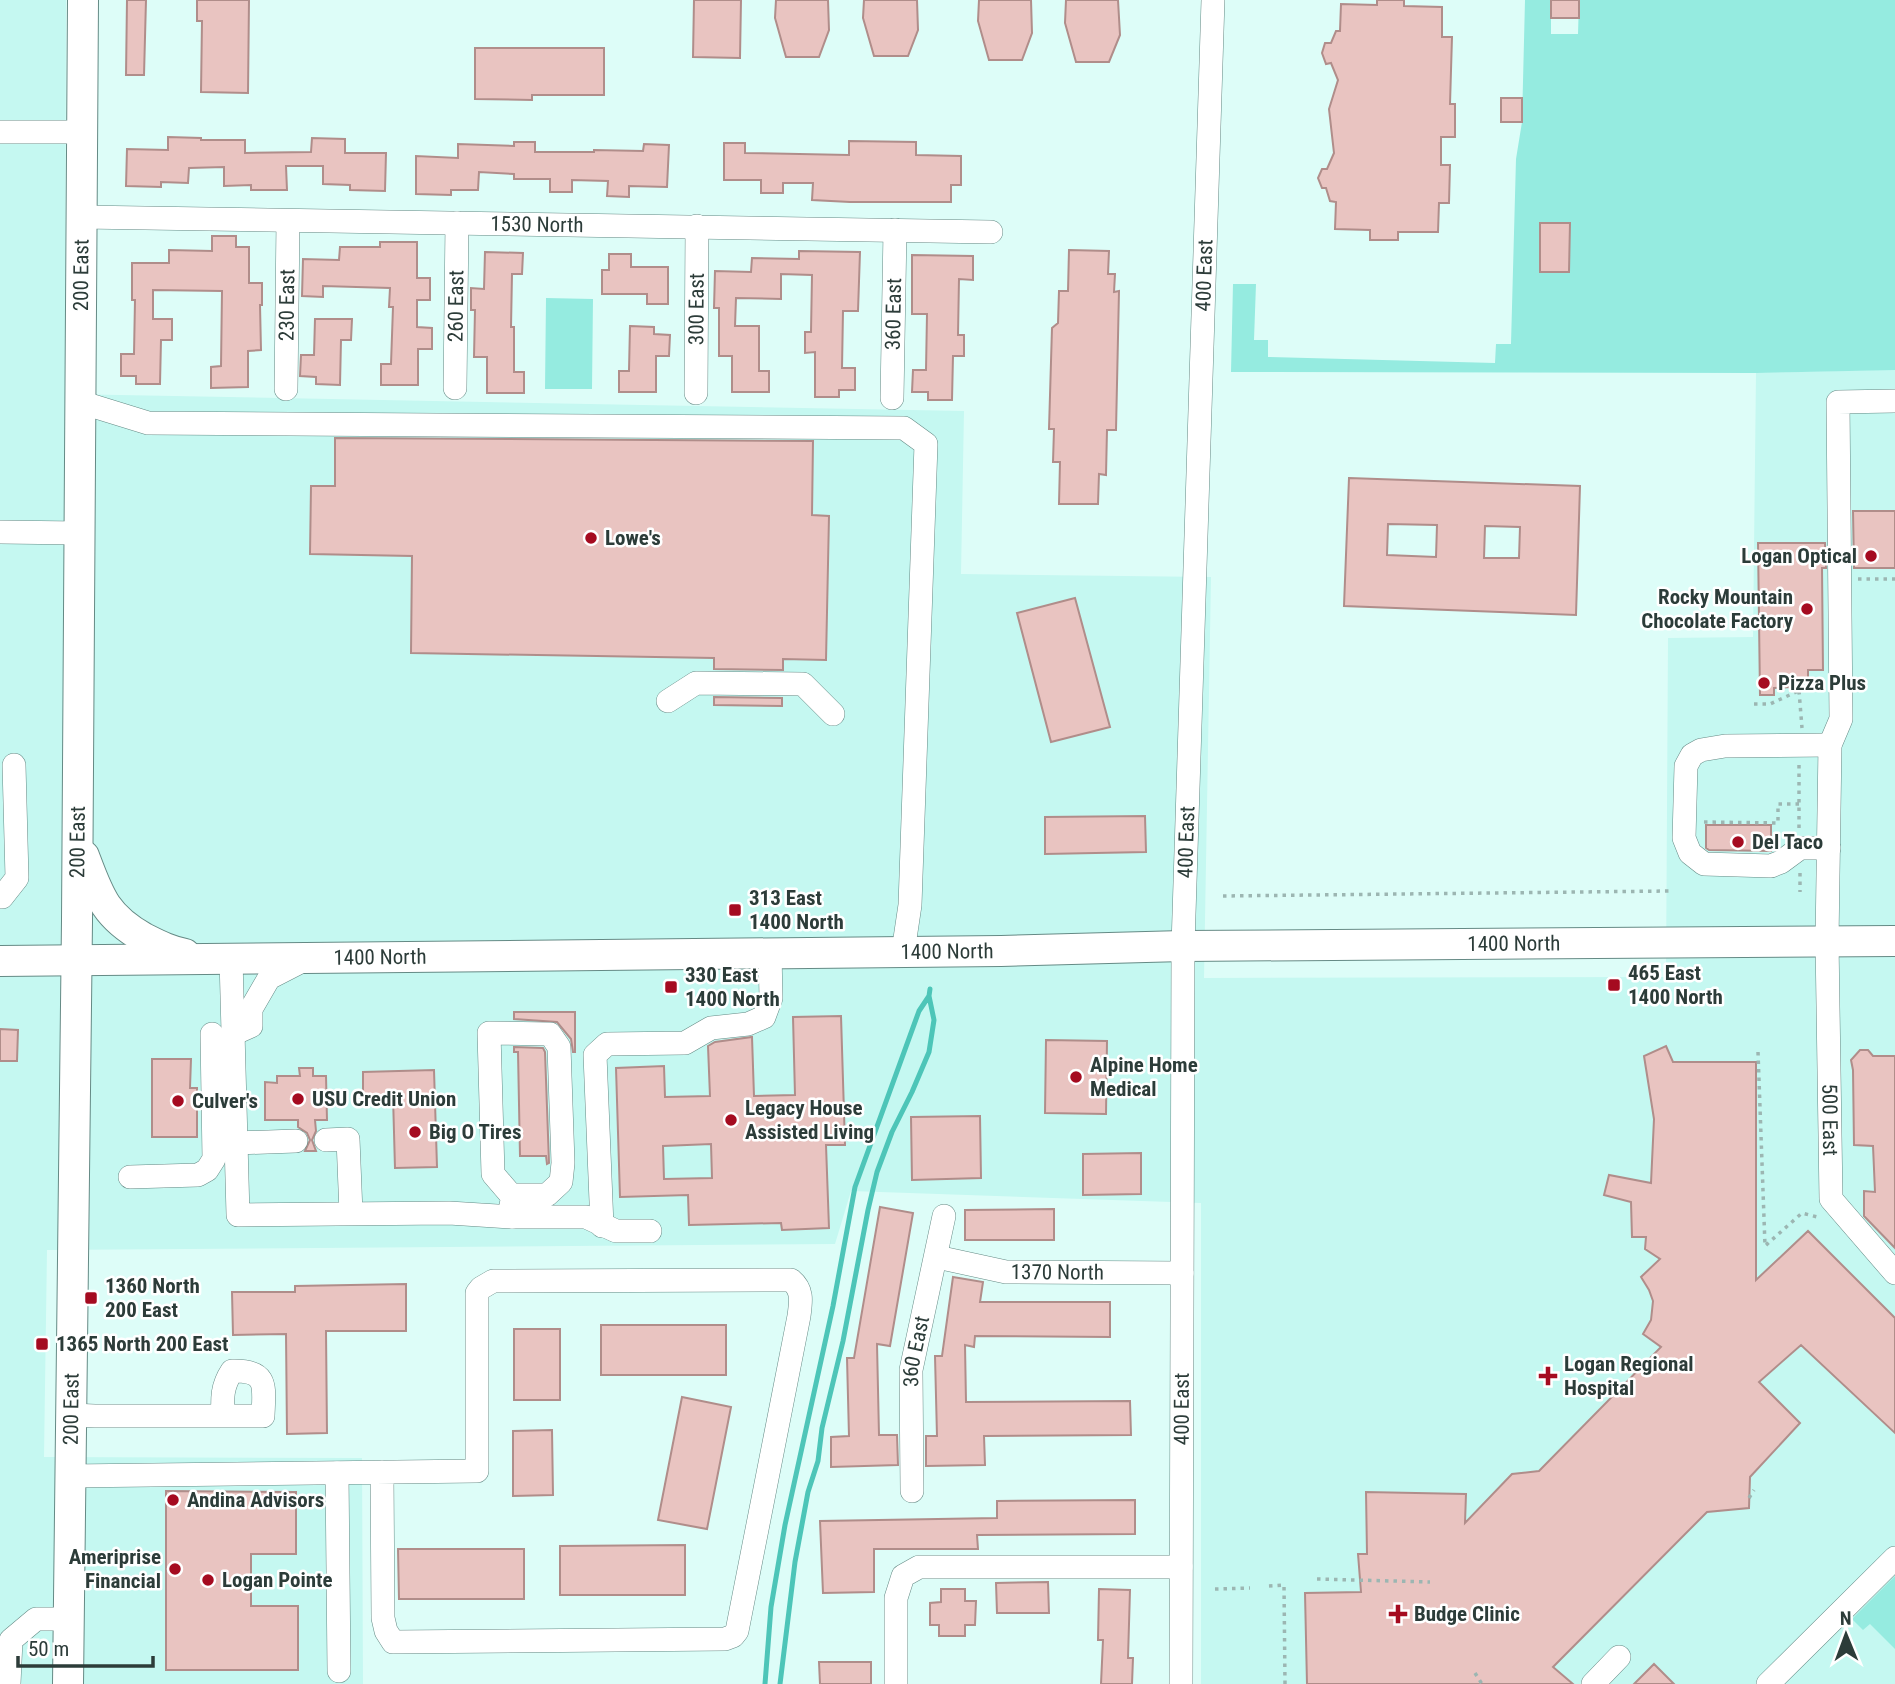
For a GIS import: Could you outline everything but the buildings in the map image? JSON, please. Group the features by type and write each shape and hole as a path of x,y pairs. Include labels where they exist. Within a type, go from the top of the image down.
{"main road":[{"name":"200 East","path":"68,1684 78,840 83,0"},
{"path":"78,840 98,894 124,927 167,951 220,959"},
{"name":"1400 North","path":"0,961 903,952 1183,946 1895,942"}],"street":[{"name":"400 East","path":"1181,1684 1183,946 1213,0"},
{"path":"0,132 82,132"},
{"name":"1530 North","path":"82,217 991,232"},
{"name":"230 East","path":"286,389 288,221"},
{"name":"260 East","path":"455,388 457,223"},
{"name":"300 East","path":"696,393 698,226"},
{"name":"360 East","path":"892,398 895,230"},
{"name":"500 East","path":"1894,1273 1831,1199 1827,942 1830,745 1841,719 1838,402 1895,401"},
{"path":"80,402 148,423 904,428 926,444 911,879 903,952"},
{"path":"0,532 79,533"},
{"path":"668,701 696,683 803,684 833,714"},
{"path":"1829,848 1800,848 1771,866 1704,864 1690,853 1684,838 1686,766 1692,755 1725,746 1830,745"},
{"path":"0,897 17,877 14,765"},
{"path":"602,1226 595,1055 607,1044 685,1042 711,1028 748,1024 764,1017 771,998 770,953"},
{"path":"223,1034 251,1026 251,1009 269,978 306,958"},
{"path":"220,959 223,1034 236,1143 238,1215 449,1213 511,1206 547,1195 561,1182 563,1163 559,1046 550,1034 489,1033 492,1174 511,1206"},
{"path":"130,1177 198,1175 207,1170 214,1158 223,1034"},
{"path":"326,1140 348,1139 351,1213"},
{"path":"236,1143 296,1141"},
{"path":"511,1206 586,1217 616,1231 650,1231"},
{"name":"360 East","path":"912,1491 911,1370 944,1216"},
{"name":"1370 North","path":"937,1257 1006,1272 1182,1273"},
{"path":"71,1476 337,1473 382,1472 477,1471 477,1293 481,1288 494,1281 791,1280 799,1286 799,1316 737,1632 733,1636 725,1639 393,1642 386,1631 383,1618 382,1472"},
{"path":"71,1415 223,1416"},
{"path":"337,1473 339,1671"},
{"path":"1768,1684 1895,1558"},
{"path":"896,1684 896,1598 903,1576 919,1567 1181,1567"},
{"path":"9,1684 11,1640 36,1619 69,1619"},
{"path":"1593,1684 1619,1657"}],"path":[{"path":"1799,691 1802,730"},
{"path":"1694,822 1778,822 1778,804 1799,804"},
{"path":"1223,896 1669,891"},
{"path":"1758,1052 1765,1246 1802,1213 1827,1219 1840,1211"},
{"path":"1749,1498 1754,1490"},
{"path":"1317,1578 1430,1582"},
{"path":"1269,1586 1284,1585 1285,1684"},
{"path":"1215,1589 1250,1588"},
{"path":"1475,1673 1482,1684"}],"shaded area":[{"path":"0,0 66,0 65,394 964,411 961,574 1211,577 1204,978 1666,977 1668,638 1753,637 1756,373 1876,370 1895,0 1895,1684 1201,1684 1201,1203 851,1191 835,1244 47,1250 44,1457 362,1458 363,1684 0,1684"},
{"path":"1525,0 1551,0 1551,34 1578,34 1579,0 1895,0 1895,370 1756,373 1231,372 1233,284 1256,284 1254,340 1268,340 1268,357 1495,363 1496,344 1511,344 1516,159 1522,122","holes":["1570,223 1569,272 1540,272 1540,224"]},
{"path":"546,298 593,299 592,389 545,389"},
{"path":"1895,1576 1895,1649 1870,1624 1863,1630 1852,1619"}],"waterway":[{"path":"765,1684 771,1607 785,1525 833,1306 855,1187 919,1011 929,996 930,989"},
{"path":"780,1684 795,1562 808,1492 818,1461 822,1428 843,1341 868,1210 877,1172 892,1132 929,1052 934,1020 929,996"}],"place":[{"name":"Lowe's","path":"591,538"},
{"name":"Logan Optical","path":"1871,556"},
{"name":"Rocky Mountain Chocolate Factory","path":"1807,609"},
{"name":"Pizza Plus","path":"1764,683"},
{"name":"Del Taco","path":"1738,842"},
{"name":"313 East 1400 North","path":"735,910"},
{"name":"465 East 1400 North","path":"1614,985"},
{"name":"330 East 1400 North","path":"671,987"},
{"name":"Alpine Home Medical","path":"1076,1077"},
{"name":"USU Credit Union","path":"298,1099"},
{"name":"Culver's","path":"178,1101"},
{"name":"Legacy House Assisted Living","path":"731,1120"},
{"name":"Big O Tires","path":"415,1132"},
{"name":"1360 North 200 East","path":"91,1298"},
{"name":"1365 North 200 East","path":"42,1344"},
{"name":"Logan Regional Hospital","path":"1548,1376"},
{"name":"Andina Advisors","path":"173,1500"},
{"name":"Ameriprise Financial","path":"175,1569"},
{"name":"Logan Pointe","path":"208,1580"},
{"name":"Budge Clinic","path":"1398,1614"}]}
